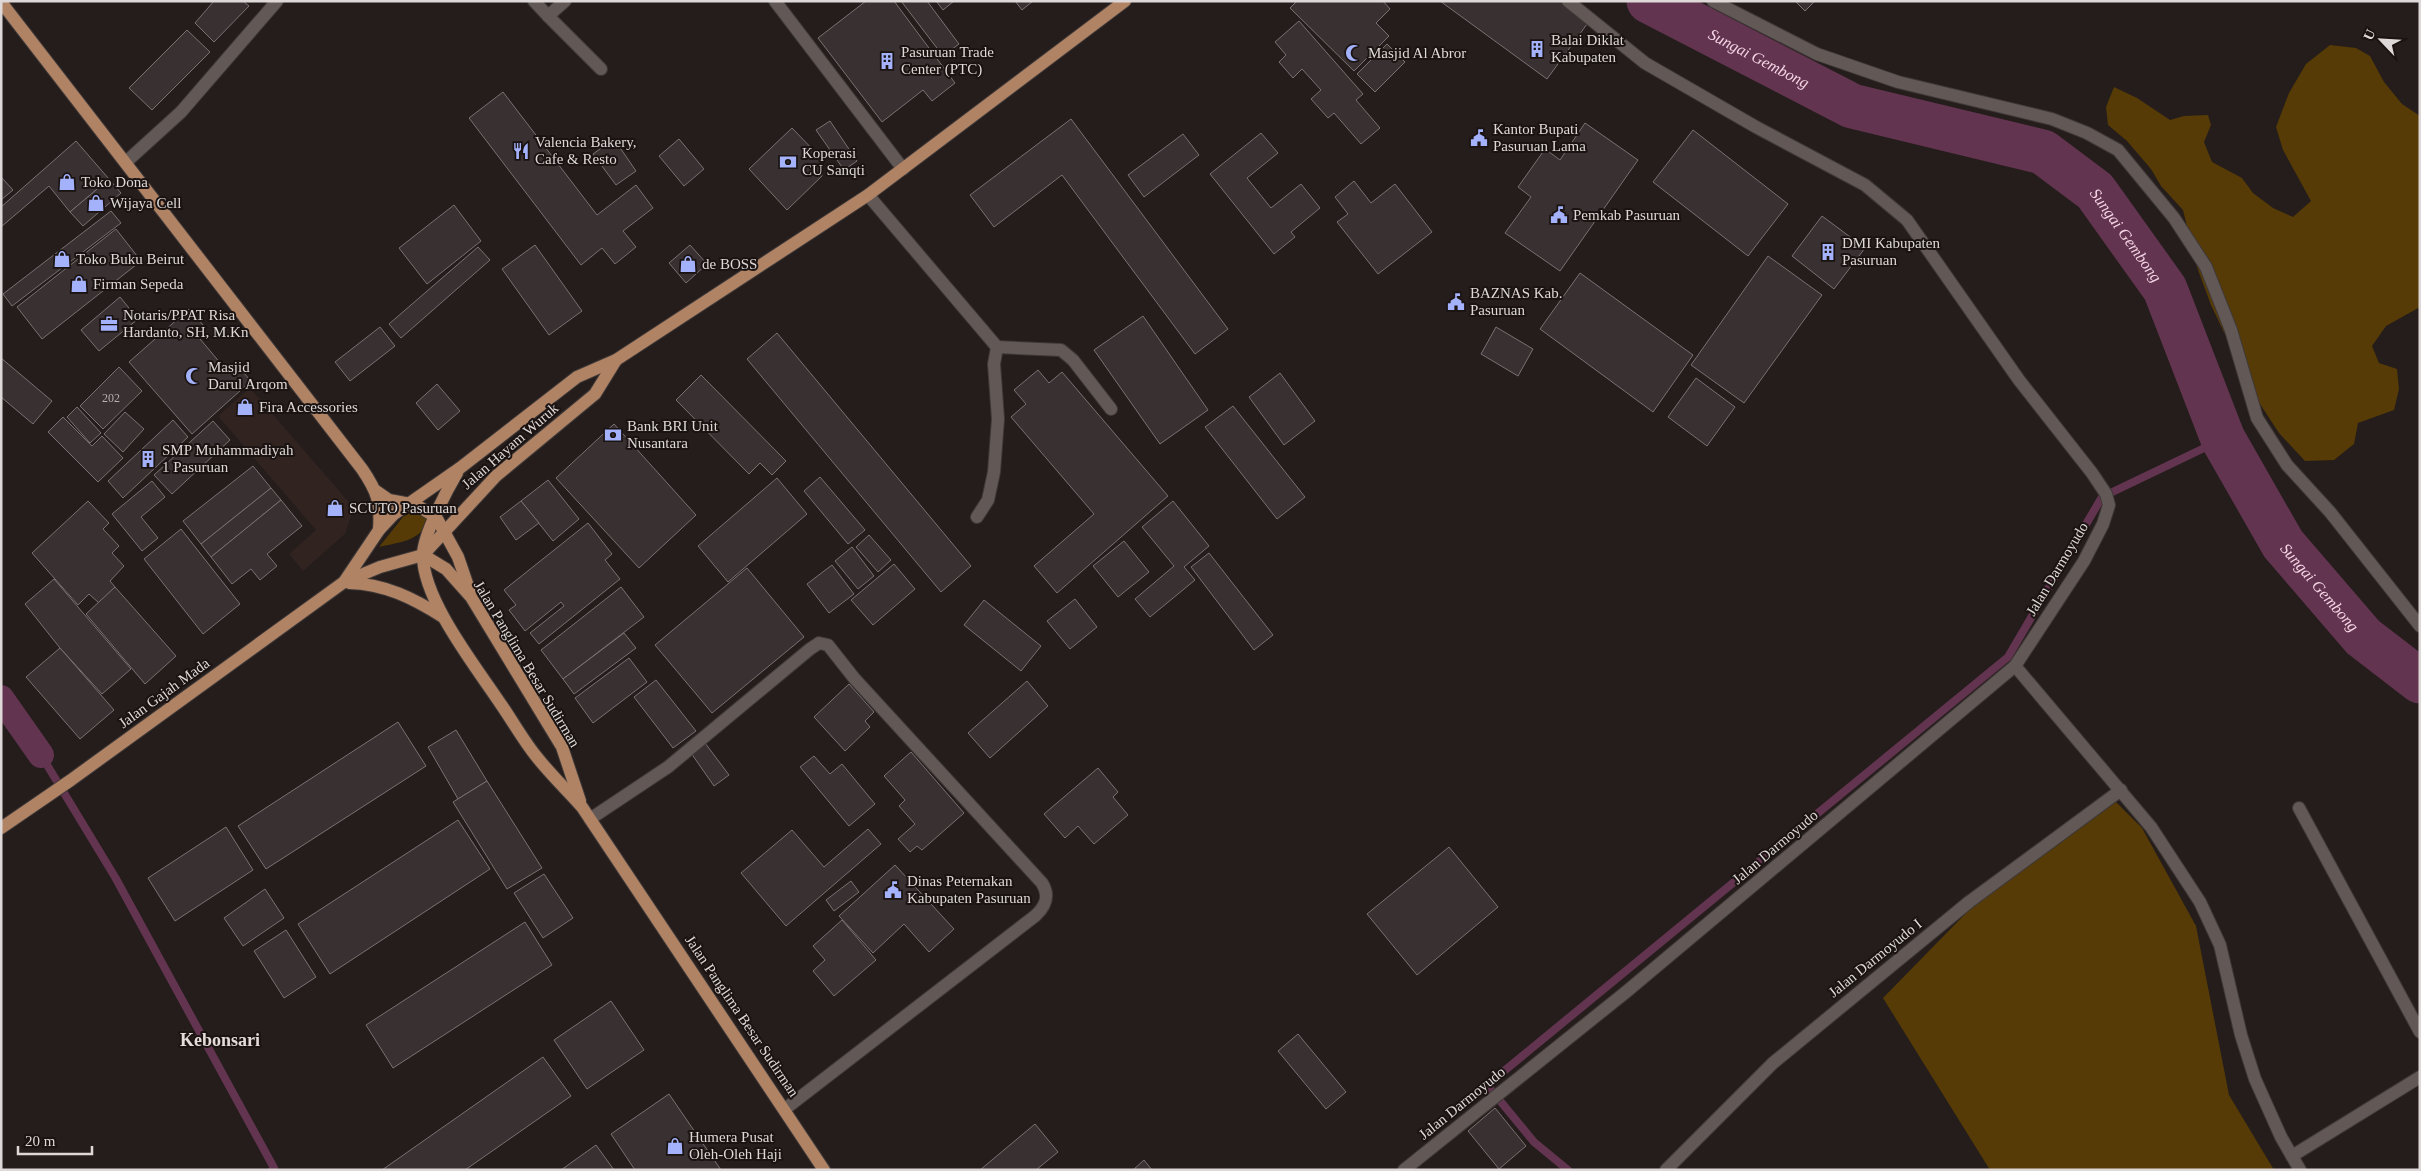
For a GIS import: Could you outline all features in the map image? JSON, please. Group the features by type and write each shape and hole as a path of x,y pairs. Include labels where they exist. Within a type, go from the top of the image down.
{"main road":[{"name":"Jalan Hayam Wuruk","path":"344,582 379,530 394,514 460,468 577,377 616,360 868,195 1125,1"},
{"path":"1,2 362,469 376,490 389,500 416,505 436,518 458,557 471,597"},
{"name":"Jalan Hayam Wuruk","path":"422,555 445,533 464,508 496,476 595,394 616,360"},
{"path":"344,582 380,567 422,555 446,491 460,468"},
{"path":"376,490 380,511 379,530"},
{"name":"Jalan Panglima Besar Sudirman","path":"422,555 446,568 471,597 562,747 582,807"},
{"name":"Jalan Panglima Besar Sudirman","path":"422,555 426,576 446,618 535,756 582,807 824,1170"},
{"path":"344,582 368,583 391,589 420,602 446,618"},
{"name":"Jalan Gajah Mada","path":"1,828 71,780 344,582"}],"street":[{"path":"126,162 181,112 277,1"},
{"path":"534,1 601,69"},
{"path":"548,16 565,1"},
{"path":"775,1 903,169"},
{"name":"Jalan Darmoyudo","path":"1404,1170 1626,992 2016,666 2084,561 2109,505 2107,497 2092,473 2019,380 1907,220 1890,204 1865,184 1756,127 1645,63 1568,1"},
{"path":"1714,1 1817,54 1898,82 2052,119 2087,133 2118,150 2174,218 2206,267 2231,330 2257,418 2287,465 2330,512 2420,626"},
{"path":"868,195 997,347 1061,350 1073,360 1111,409"},
{"path":"977,517 988,500 994,472 998,419 994,364 997,347"},
{"path":"590,819 668,767 810,649 820,643 828,645 854,678 1042,882 1047,891 1047,897 1042,910 784,1109"},
{"path":"2016,666 2151,828 2200,902 2220,946 2241,1035 2255,1079 2281,1137 2300,1170"},
{"name":"Jalan Darmoyudo I","path":"1666,1170 1773,1062 1969,902 2121,790"},
{"path":"2299,808 2420,1032"},
{"path":"2292,1156 2420,1077"}],"shaded area":[{"path":"2330,45 2356,48 2370,56 2384,82 2402,104 2420,116 2420,307 2386,326 2372,346 2379,363 2397,369 2399,389 2394,410 2358,423 2354,444 2334,460 2305,461 2279,433 2258,401 2231,347 2211,305 2197,267 2183,210 2161,186 2151,169 2127,141 2108,125 2106,107 2114,87 2137,98 2170,120 2184,116 2208,115 2211,125 2204,142 2212,162 2242,178 2253,193 2273,208 2293,217 2311,201 2283,150 2276,127 2289,93 2306,64"},
{"path":"250,388 354,508 345,534 303,571 289,554 316,530 218,416"},
{"path":"416,509 430,519 421,532 395,544 379,547 403,517"},
{"path":"2116,802 2142,828 2196,926 2229,1095 2274,1170 1990,1170 1883,998 1971,908"}],"building":[{"path":"214,1 243,1 249,6 214,42 195,23"},
{"name":"Pasuruan Trade Center (PTC)","path":"866,1 894,1 955,83 932,101 923,90 882,122 818,38"},
{"path":"901,1 927,1 959,44 943,56"},
{"path":"936,1 954,1 943,10"},
{"path":"1015,1 1033,1 1022,10"},
{"name":"Masjid Al Abror","path":"1297,1 1383,1 1390,9 1376,23 1389,36 1354,71 1290,8"},
{"name":"Balai Diklat Kabupaten","path":"1440,1 1564,1 1590,20 1547,79"},
{"path":"1795,1 1815,1 1805,11"},
{"path":"1299,21 1363,94 1356,100 1380,128 1361,144 1334,113 1328,118 1311,99 1321,90 1302,69 1293,78 1279,62 1286,55 1275,42"},
{"path":"187,30 210,52 152,110 129,88"},
{"path":"1387,44 1405,62 1375,92 1357,74"},
{"name":"Valencia Bakery, Cafe & Resto","path":"503,92 597,215 636,185 653,208 623,231 636,247 615,264 602,248 581,265 469,118"},
{"path":"1071,119 1228,329 1195,354 1062,175 994,227 970,195"},
{"path":"830,121 857,161 844,170 816,130"},
{"name":"Pemkab Pasuruan","path":"1585,123 1638,160 1560,271 1505,233 1531,197 1518,187 1545,149 1560,160"},
{"name":"Koperasi CU Sanqti","path":"792,128 819,156 822,176 787,210 749,169"},
{"path":"1693,130 1788,204 1748,256 1653,182"},
{"path":"1261,133 1278,153 1247,178 1271,208 1301,184 1320,208 1291,232 1295,237 1274,254 1210,174"},
{"path":"1183,134 1199,155 1144,197 1128,175"},
{"path":"614,139 636,171 616,185 593,154"},
{"path":"679,139 704,169 684,186 659,156"},
{"name":"Toko Dona","path":"76,141 109,179 70,212 49,186 1,227 1,207"},
{"path":"1,177 13,190 1,200"},
{"name":"Wijaya Cell","path":"109,179 121,193 83,226 70,212"},
{"path":"1354,181 1371,203 1395,184 1432,232 1378,274 1337,222 1348,214 1335,197"},
{"path":"454,205 481,241 427,284 399,248"},
{"name":"Toko Buku Beirut","path":"111,211 121,223 12,306 3,294"},
{"name":"DMI Kabupaten Pasuruan","path":"1822,216 1865,248 1834,289 1792,256"},
{"name":"Firman Sepeda","path":"116,229 141,261 42,339 17,307"},
{"path":"535,245 582,311 549,335 502,269"},
{"name":"de BOSS","path":"690,245 707,264 686,283 669,263"},
{"path":"478,247 490,260 401,338 389,324"},
{"path":"1768,256 1822,295 1744,403 1691,365"},
{"path":"1580,273 1693,355 1653,412 1540,329"},
{"name":"Notaris/PPAT Risa Hardanto, SH, M.Kn","path":"120,297 138,319 99,351 81,330"},
{"name":"Masjid Darul Arqom","path":"189,309 204,326 195,333 227,371 235,363 251,381 192,434 129,362"},
{"path":"1143,316 1208,410 1160,444 1094,350"},
{"path":"380,327 395,346 350,381 335,362"},
{"path":"1496,327 1533,349 1518,376 1481,354"},
{"path":"777,333 971,566 941,592 747,359"},
{"path":"1,358 52,401 33,424 1,397"},
{"path":"119,367 142,391 103,429 80,406"},
{"path":"1038,370 1049,383 1062,372 1168,496 1057,593 1034,566 1094,514 1011,417 1026,404 1014,390"},
{"path":"1280,373 1315,421 1284,445 1249,397"},
{"path":"701,375 786,461 772,475 760,463 749,474 676,400"},
{"path":"1696,378 1735,407 1707,446 1668,417"},
{"path":"437,384 460,411 438,430 416,403"},
{"path":"1233,406 1305,497 1277,519 1205,427"},
{"path":"77,407 101,433 90,443 67,417"},
{"name":"SMP Muhammadiyah 1 Pasuruan","path":"125,412 144,429 123,452 104,434"},
{"name":"SMP Muhammadiyah 1 Pasuruan","path":"63,417 92,446 102,436 123,458 98,482 48,432"},
{"name":"SMP Muhammadiyah 1 Pasuruan","path":"173,420 188,437 123,498 108,481"},
{"path":"213,421 230,440 172,494 154,475"},
{"path":"614,424 696,515 639,568 556,478"},
{"path":"253,466 271,488 201,544 183,521"},
{"path":"820,477 865,530 848,544 804,491"},
{"path":"777,478 807,514 728,582 698,546"},
{"path":"548,480 579,519 553,541 521,501"},
{"path":"152,481 165,497 141,517 158,538 142,551 112,514"},
{"path":"271,488 281,500 211,557 201,544"},
{"path":"281,500 302,526 267,554 277,566 260,580 251,569 232,584 211,557"},
{"path":"88,501 109,523 103,529 119,546 112,553 124,566 110,581 115,587 99,603 89,594 78,605 32,553"},
{"path":"521,501 539,523 516,540 500,517"},
{"path":"1173,501 1209,546 1184,567 1195,580 1150,617 1135,599 1174,566 1142,527"},
{"path":"588,523 612,554 605,560 620,579 539,644 530,633 564,606 561,602 525,631 509,610 516,605 504,590"},
{"path":"181,529 240,604 203,634 144,559"},
{"path":"869,535 891,560 878,572 856,547"},
{"path":"1124,541 1149,572 1118,597 1093,566"},
{"path":"852,547 874,576 858,589 835,561"},
{"path":"1209,553 1273,635 1254,650 1191,567"},
{"path":"894,564 915,589 873,625 851,600"},
{"path":"832,565 854,594 829,613 807,584"},
{"path":"747,568 804,637 712,713 655,645"},
{"path":"54,579 131,669 102,694 60,648 25,604"},
{"path":"115,587 176,656 145,684 86,614"},
{"path":"621,587 644,617 563,679 541,650"},
{"path":"1075,599 1097,627 1070,649 1047,621"},
{"path":"984,600 1041,646 1021,671 964,625"},
{"path":"624,633 636,648 574,694 563,679"},
{"path":"60,648 114,710 80,739 26,677"},
{"path":"629,658 647,682 593,723 575,698"},
{"path":"656,680 696,731 673,748 634,697"},
{"path":"1027,681 1048,706 990,758 968,733"},
{"path":"849,684 874,712 865,721 870,727 845,751 814,717"},
{"path":"398,722 426,766 266,869 238,826"},
{"path":"456,730 487,781 458,799 428,747"},
{"path":"705,743 729,775 714,786 691,753"},
{"path":"911,752 964,813 922,850 917,846 910,852 898,839 915,824 899,806 905,800 884,776"},
{"path":"814,756 830,774 842,764 875,804 849,826 800,767"},
{"path":"1098,768 1118,792 1113,797 1128,815 1094,844 1078,826 1065,838 1044,814"},
{"path":"487,781 542,868 507,889 453,802"},
{"path":"458,820 490,869 330,974 298,924"},
{"path":"226,827 253,870 175,921 148,878"},
{"path":"868,829 881,844 786,926 741,873 792,830 824,867"},
{"path":"1449,847 1498,907 1417,975 1367,914"},
{"name":"Dinas Peternakan Kabupaten Pasuruan","path":"895,865 954,929 929,952 904,924 873,953 839,916"},
{"path":"544,874 573,918 543,938 514,893"},
{"path":"851,881 859,892 834,911 826,900"},
{"path":"265,889 284,918 243,946 224,918"},
{"path":"842,920 876,960 834,996 813,971 825,960 813,946"},
{"path":"525,922 552,965 393,1068 366,1025"},
{"path":"286,930 316,977 284,998 254,951"},
{"path":"611,1001 644,1050 587,1089 554,1040"},
{"path":"1298,1034 1346,1092 1326,1109 1278,1051"},
{"path":"543,1057 571,1096 465,1170 382,1170"},
{"path":"669,1094 721,1170 635,1170 611,1134"},
{"path":"1495,1108 1526,1146 1499,1169 1468,1131"},
{"path":"1035,1124 1058,1152 1036,1170 980,1170"},
{"path":"596,1145 614,1170 561,1170"},
{"path":"1144,1160 1152,1170 1133,1170"}],"waterway":[{"name":"Sungai Gembong","path":"1649,1 1852,106 2043,152 2095,191 2165,289 2223,439 2283,544 2363,637 2420,681"},
{"path":"1568,1170 1534,1142 1487,1085 2008,657 2102,497 2223,439"},
{"path":"1,698 41,755"},
{"path":"41,755 115,877 274,1168 272,1170"}],"place":[{"name":"Balai Diklat Kabupaten","path":"1537,49"},
{"name":"Masjid Al Abror","path":"1354,53"},
{"name":"Pasuruan Trade Center (PTC)","path":"887,61"},
{"name":"Kantor Bupati Pasuruan Lama","path":"1479,138"},
{"name":"Valencia Bakery, Cafe & Resto","path":"521,151"},
{"name":"Koperasi CU Sanqti","path":"788,162"},
{"name":"Toko Dona","path":"67,182"},
{"name":"Wijaya Cell","path":"96,203"},
{"name":"Pemkab Pasuruan","path":"1559,215"},
{"name":"DMI Kabupaten Pasuruan","path":"1828,252"},
{"name":"Toko Buku Beirut","path":"62,259"},
{"name":"de BOSS","path":"688,264"},
{"name":"Firman Sepeda","path":"79,284"},
{"name":"BAZNAS Kab. Pasuruan","path":"1456,302"},
{"name":"Notaris/PPAT Risa Hardanto, SH, M.Kn","path":"109,324"},
{"name":"Masjid Darul Arqom","path":"194,376"},
{"name":"Fira Accessories","path":"245,407"},
{"name":"Bank BRI Unit Nusantara","path":"613,435"},
{"name":"SMP Muhammadiyah 1 Pasuruan","path":"148,459"},
{"name":"SCUTO Pasuruan","path":"335,508"},
{"name":"Dinas Peternakan Kabupaten Pasuruan","path":"893,890"},
{"name":"Humera Pusat Oleh-Oleh Haji","path":"675,1146"}],"district":[{"name":"Kebonsari","path":"220,1040"}]}
